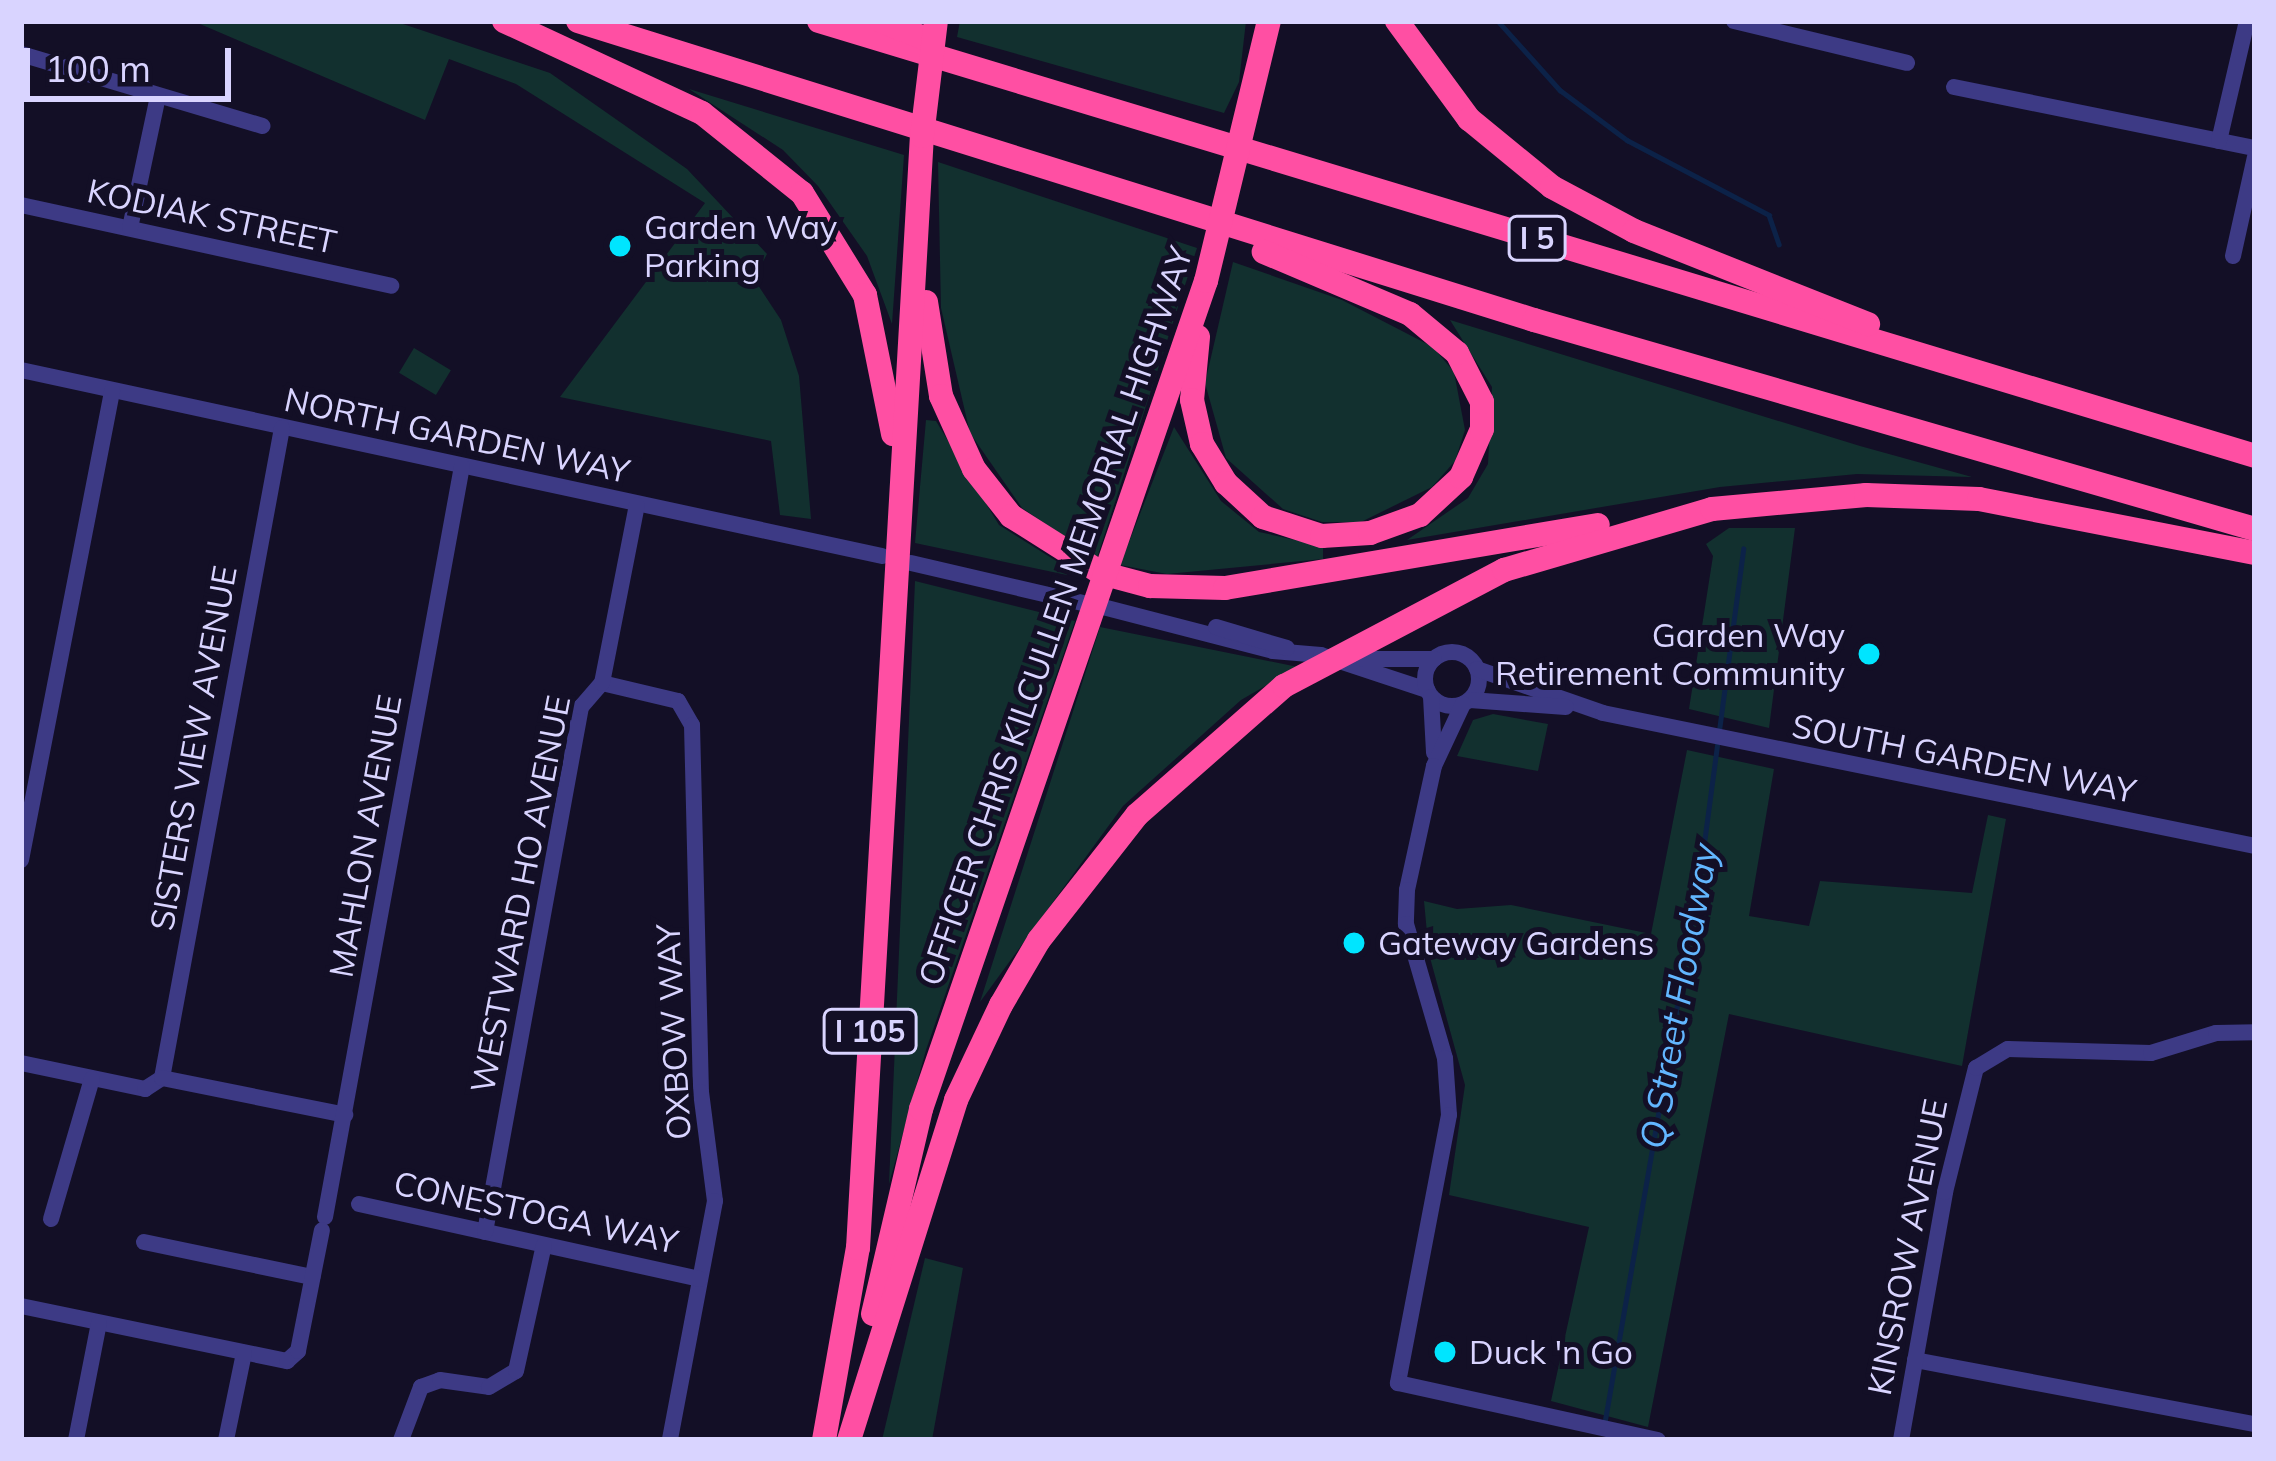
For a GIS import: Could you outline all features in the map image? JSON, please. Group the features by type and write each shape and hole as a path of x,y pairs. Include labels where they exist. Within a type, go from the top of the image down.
{"highway":[{"path":"504,21 701,113 773,163 825,222 880,338 899,508"},
{"name":"I 5","path":"578,21 1145,201 2255,529"},
{"name":"I 5","path":"819,21 2255,456"},
{"path":"881,21 1059,93"},
{"name":"OFFICER CHRIS KILCULLEN MEMORIAL HIGHWAY","path":"824,1440 858,1248 899,508 936,21"},
{"name":"OFFICER CHRIS KILCULLEN MEMORIAL HIGHWAY","path":"849,1440 921,1109 1207,281 1256,92 1265,21"},
{"path":"1397,21 1469,119 1552,187 1634,230 1981,372"},
{"path":"920,192 935,372 963,452 1011,516 1101,573 1150,586 1226,588 1712,509 1866,495 1979,499 2255,553"},
{"path":"1145,201 1436,330 1482,402 1482,429 1461,477 1420,515 1370,533 1322,536 1263,517 1217,472 1194,422 1193,362 1207,281"},
{"path":"849,1440 937,1155 1000,1005 1039,940 1137,815 1284,686 1387,626 1504,570 1712,509"}],"street":[{"path":"1734,21 1907,63"},
{"path":"2218,141 2247,21"},
{"path":"21,55 263,126"},
{"path":"1954,87 2255,152 2233,256"},
{"path":"130,229 158,96"},
{"name":"KODIAK STREET","path":"21,205 391,286"},
{"name":"NORTH GARDEN WAY","path":"21,370 881,556"},
{"path":"22,859 112,391"},
{"name":"SISTERS VIEW AVENUE","path":"162,1078 282,428"},
{"name":"MAHLON AVENUE","path":"244,1353 296,1356 462,466"},
{"name":"WESTWARD HO AVENUE","path":"484,1232 581,707 602,683 637,505"},
{"path":"911,563 1083,603"},
{"name":"SOUTH GARDEN WAY","path":"1287,648 1275,639 1103,607 1127,619 1321,655 1429,694 1466,702 1591,710"},
{"name":"SOUTH GARDEN WAY","path":"1434,659 1458,653 1477,669 1591,710 2255,846"},
{"path":"1321,655 1434,659 1429,694 1434,766 1406,924 1444,1058 1449,1114 1398,1383 1651,1438"},
{"path":"1434,766 1477,669"},
{"name":"OXBOW WAY","path":"602,683 672,698 692,724 701,1092 715,1201 670,1440"},
{"name":"KINSROW AVENUE","path":"1901,1440 1976,1068 2008,1049 2151,1053 2216,1033 2255,1033"},
{"path":"21,1063 149,1089 162,1078 344,1115"},
{"path":"51,1219 92,1078"},
{"name":"CONESTOGA WAY","path":"359,1204 700,1279"},
{"path":"144,1242 312,1277"},
{"path":"401,1440 422,1387 440,1380 488,1387 516,1371 544,1245"},
{"path":"21,1306 244,1353 226,1440"},
{"path":"76,1440 99,1323"},
{"path":"1915,1360 2255,1424"}],"green space":[{"path":"193,21 394,21 550,73 687,169 767,254 754,279 781,320 799,376 811,519 780,515 771,441 560,397 705,203 516,84 449,59 425,120"},
{"path":"960,21 1246,21 1239,82 1224,113 957,37"},
{"path":"689,89 904,155 892,324 867,256 818,186 783,150"},
{"path":"938,162 1197,248 1097,558 1022,508 970,433 941,308"},
{"path":"1233,262 1342,300 1433,347 1454,372 1465,430 1455,461 1432,487 1361,522 1322,522 1283,509 1226,458 1205,383"},
{"path":"1450,320 1972,477 1857,474 1720,487 1407,540 1468,498 1488,464 1492,387"},
{"path":"414,348 451,370 436,395 399,373"},
{"path":"926,420 936,421 999,525 1069,569 1067,575 915,543"},
{"path":"1174,427 1221,501 1259,532 1323,546 1323,559 1167,574 1120,565"},
{"path":"1729,528 1795,528 1769,728 1689,709 1713,556 1706,544"},
{"path":"915,581 1075,621 926,1050 889,1184"},
{"path":"1100,627 1298,667 1241,700 1123,806 980,1002"},
{"path":"1493,714 1548,724 1538,771 1457,756 1473,720"},
{"path":"1687,750 1774,769 1749,916 1809,926 1820,881 1972,893 1988,815 2006,819 1962,1066 1729,1014 1648,1427 1551,1401 1589,1227 1449,1195 1465,1085 1429,954 1424,901 1457,909 1511,905 1651,934"},
{"path":"925,1258 963,1268 932,1440 882,1440"}],"waterway":[{"name":"Q Street Floodway","path":"1498,21 1560,90 1627,140 1769,215 1779,244"},
{"name":"Q Street Floodway","path":"1605,1420 1700,873 1743,549"}],"place":[{"name":"Garden Way Parking","path":"620,246"},
{"name":"Garden Way Retirement Community","path":"1869,654"},
{"name":"Gateway Gardens","path":"1354,943"},
{"name":"Duck 'n Go","path":"1445,1352"}]}
